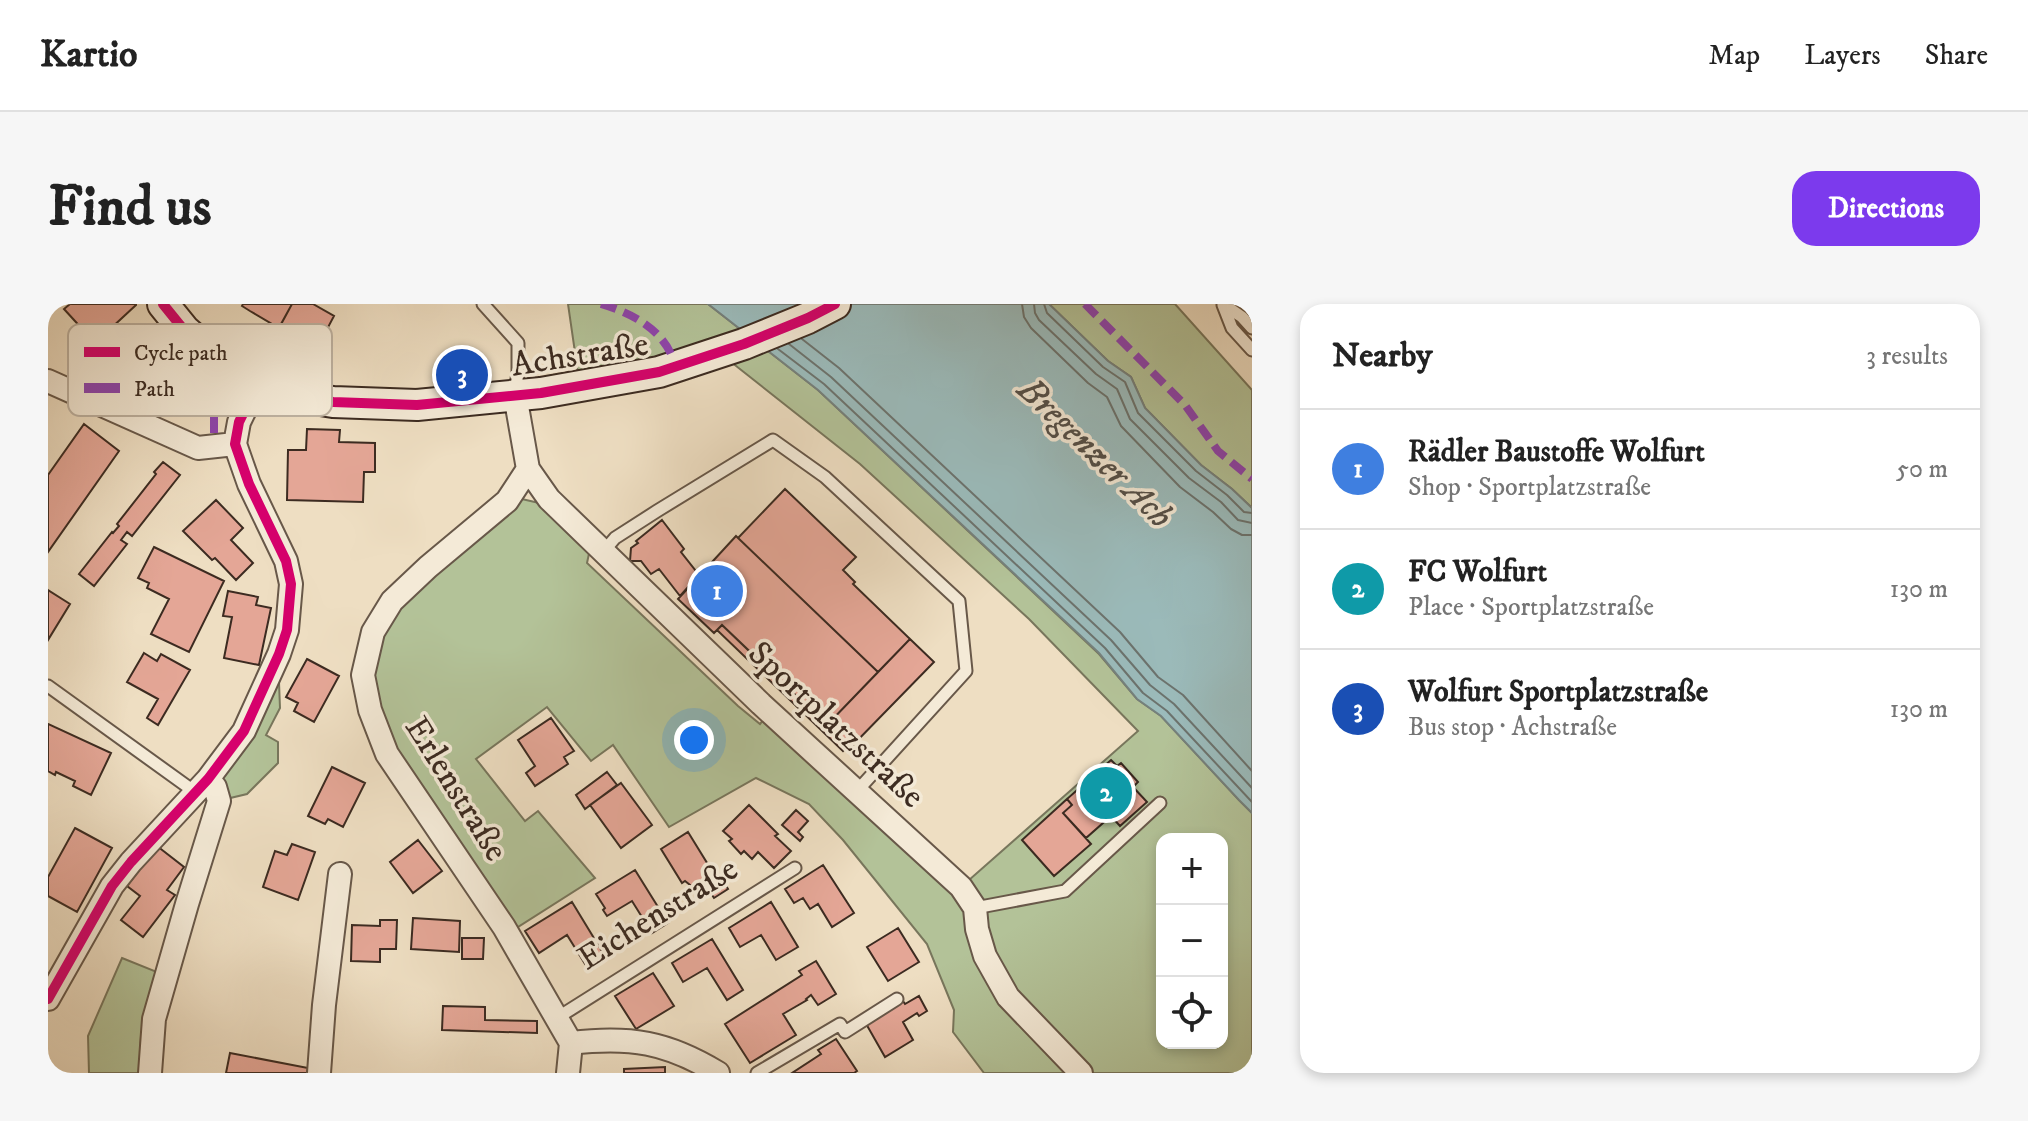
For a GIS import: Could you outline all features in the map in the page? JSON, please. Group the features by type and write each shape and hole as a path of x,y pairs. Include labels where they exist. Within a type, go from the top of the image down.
{"main road":[{"name":"Achstraße","path":"163,304 179,324"},
{"name":"Achstraße","path":"332,402 417,405 541,393 659,372 744,344 835,304"}],"street":[{"path":"48,381 68,390"},
{"name":"Sportplatzstraße","path":"515,395 528,469 549,499 761,704 961,887 975,908 985,956 1008,997 1081,1073"},
{"path":"123,416 198,448 237,433"},
{"path":"48,999 112,886 202,786 244,731 279,654 287,630 291,584 286,561 249,484 237,433 244,416"},
{"name":"Erlenstraße","path":"528,469 507,501 392,601 373,632 363,675 370,710 387,754 504,927 571,1043"},
{"path":"150,1073 154,1019 219,801 215,787 202,786"},
{"path":"319,1073 340,874"},
{"path":"568,1073 571,1043 606,1039 645,1042 682,1052 718,1073"}],"lane":[{"path":"483,304 518,343 515,395"},
{"path":"1223,304 1252,328"},
{"path":"1223,304 1232,328 1252,350"},
{"path":"604,551 615,538 773,440 825,477 959,601 966,671 857,791"},
{"path":"48,686 202,786"},
{"path":"975,908 1065,891 1160,803"},
{"name":"Eichenstraße","path":"557,1018 795,868"},
{"path":"757,1073 840,1024 845,1032 897,999"}],"green space":[{"path":"568,304 708,304 818,390 1099,654 1137,699 1161,716 1252,813 1252,1073 984,1073 953,1032 954,1010 927,944 843,840 809,804 756,778 669,827 613,745 591,761 547,707 476,759 525,821 538,811 595,878 510,932 371,709 375,632 509,496 539,503 590,549 587,563 738,706 760,724 769,713 960,888 1138,731 1029,619 860,464 726,358 579,380"},
{"path":"1049,304 1175,304 1252,390 1252,508 1201,465 1145,408 1131,377 1108,361"},
{"path":"279,682 280,708 266,735 278,742 278,763 247,794 226,799 219,781"},
{"path":"122,958 157,972 141,1036 139,1073 89,1073 88,1036"}],"water":[{"name":"Bregenzer Ach","path":"708,304 1049,304 1108,361 1131,377 1145,408 1201,465 1252,508 1252,813 1161,716 1137,699 1099,653 818,390"}],"building":[{"path":"70,304 136,304 116,324 78,324 64,309"},
{"path":"292,304 281,324 272,324 242,306"},
{"path":"292,304 313,304 334,316 330,324 281,324"},
{"path":"84,424 119,451 48,552 48,475"},
{"path":"307,429 340,430 339,442 375,443 375,472 364,472 363,502 287,500 288,450 306,450"},
{"path":"163,462 180,475 132,536 127,532 121,540 127,544 94,586 79,574 119,526 117,524"},
{"path":"785,489 856,557 843,570 855,582 853,584 910,639 878,672 738,538"},
{"path":"216,500 243,528 231,540 253,563 236,580 183,531"},
{"path":"662,520 699,575 680,596 659,569 651,574 641,561 630,561 631,548 638,543 636,541"},
{"path":"736,536 878,672 827,725 722,625 714,633 678,599"},
{"path":"154,547 224,581 189,652 151,634 169,599 147,588 149,583 138,578"},
{"path":"48,590 70,604 48,640"},
{"path":"228,591 258,597 256,605 271,608 259,665 224,658 232,617 223,616"},
{"path":"722,625 848,746 843,751 717,630"},
{"path":"910,639 934,662 850,748 827,725"},
{"path":"144,653 157,661 161,654 190,670 158,725 147,718 158,699 127,682"},
{"path":"307,659 339,676 314,722 294,711 298,703 286,697"},
{"path":"551,718 574,751 564,757 568,764 535,786 526,773 535,766 518,740"},
{"path":"48,724 111,753 91,795 73,786 75,781 48,771"},
{"path":"1111,760 1117,766 1121,763 1138,782 1133,787 1147,802 1120,826 1111,816 1086,838 1063,813 1072,805 1067,799"},
{"path":"332,767 365,783 343,827 328,819 325,824 308,816"},
{"path":"607,772 617,785 585,809 576,795"},
{"path":"621,783 652,825 621,848 590,805"},
{"path":"1067,799 1072,805 1063,813 1091,844 1054,876 1022,840"},
{"path":"749,805 791,851 774,868 758,852 752,859 744,851 741,854 723,831"},
{"path":"796,810 808,821 798,832 803,837 800,841 782,825"},
{"path":"75,828 112,848 77,912 48,896 48,877"},
{"path":"688,832 728,889 714,898 710,892 704,896 685,881 682,883 661,849"},
{"path":"418,840 442,871 413,893 390,862"},
{"path":"292,844 315,852 298,900 263,887 275,851 287,855"},
{"path":"157,846 184,867 167,890 175,895 143,937 121,920 140,896 127,886"},
{"path":"823,865 854,913 832,927 818,904 810,909 803,898 794,903 785,889"},
{"path":"635,870 668,923 652,933 632,901 607,916 596,894"},
{"path":"572,902 603,953 585,964 567,935 539,953 525,931"},
{"path":"771,902 798,947 776,960 761,935 740,947 729,928"},
{"path":"413,918 460,921 459,952 411,949"},
{"path":"380,920 397,920 396,949 380,949 380,962 351,961 352,925 380,926"},
{"path":"898,928 919,962 888,981 867,947"},
{"path":"462,938 484,938 483,959 462,959"},
{"path":"712,939 743,990 727,1000 707,968 683,982 672,963"},
{"path":"816,961 836,994 818,1005 811,995 783,1014 796,1035 750,1063 725,1024 802,975 799,971"},
{"path":"653,973 674,1006 636,1029 615,996"},
{"path":"919,996 927,1011 903,1022 913,1040 885,1057 865,1022 903,1001 905,1004"},
{"path":"443,1006 485,1007 485,1020 537,1021 537,1033 442,1030"},
{"path":"836,1039 857,1071 792,1073 821,1054 818,1050"},
{"path":"230,1053 308,1068 307,1073 226,1073"},
{"path":"665,1067 665,1073 624,1073 624,1069"}],"marked path":[{"path":"601,304 622,311 650,328 671,354"},
{"path":"1085,304 1185,405 1218,451 1252,479"},
{"path":"214,416 214,433"}],"cycle path":[{"path":"163,304 179,324"},
{"path":"332,402 417,405 541,393 659,372 744,344 835,304"},
{"path":"48,999 112,886 208,779 244,731 287,630 291,584 286,561 249,484 235,444 242,416"}],"place":[{"name":"Wolfurt Sportplatzstraße","path":"462,375"},
{"name":"Rädler Baustoffe Wolfurt","path":"717,591"},
{"name":"FC Wolfurt","path":"1106,793"}]}
